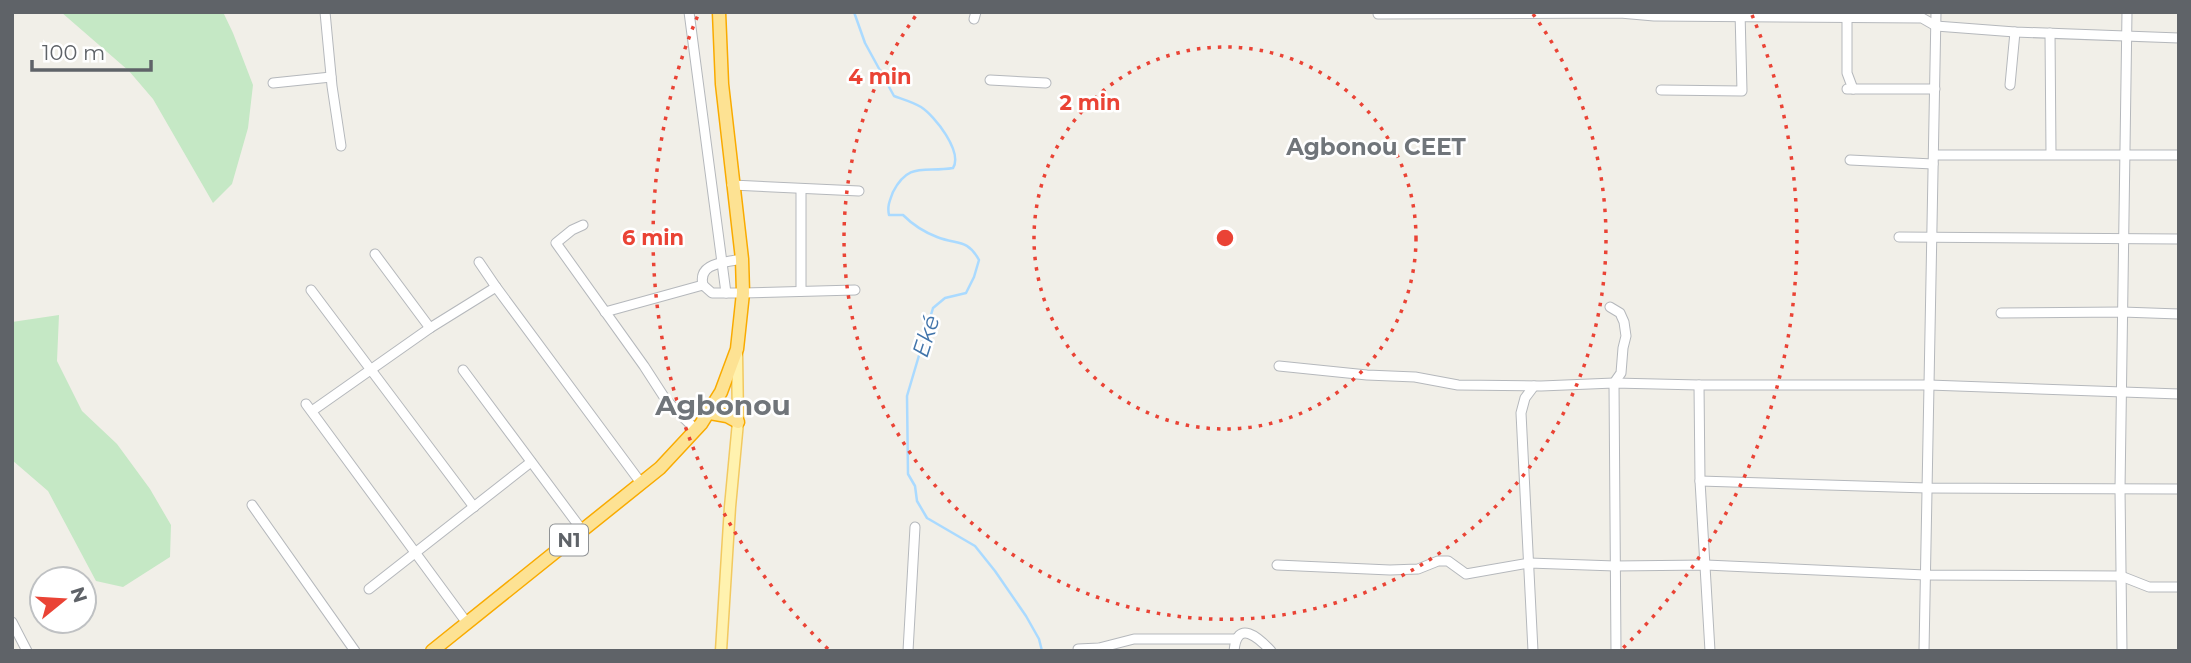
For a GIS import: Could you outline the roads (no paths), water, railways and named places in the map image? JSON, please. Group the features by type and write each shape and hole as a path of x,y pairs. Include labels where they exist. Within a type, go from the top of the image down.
{"highway":[{"name":"N1","path":"432,651 676,453 710,413 727,379 737,349 736,293 742,259 722,84 719,12"},
{"name":"N1","path":"698,427 727,360 736,323 736,260 739,243"},
{"path":"710,413 727,416 738,422"}],"main road":[{"path":"721,651 738,422 737,349"}],"street":[{"path":"325,12 341,146"},
{"path":"689,12 722,263 736,293"},
{"path":"1924,651 1936,12"},
{"path":"2122,651 2120,489 2127,12"},
{"path":"1378,14 1847,15 1922,18 1936,26 2015,32 2179,38"},
{"path":"1661,90 1742,90 1740,14"},
{"path":"1847,15 1847,72 1850,89 1935,89"},
{"path":"2010,85 2015,32"},
{"path":"2050,33 2051,154"},
{"path":"273,83 331,77"},
{"path":"990,80 1046,83"},
{"path":"1850,160 2051,154 2179,155"},
{"path":"732,185 859,191"},
{"path":"801,189 802,291"},
{"path":"583,225 556,243 666,400 698,427"},
{"path":"1899,237 2179,239"},
{"path":"375,254 430,328"},
{"path":"736,260 705,270 702,275 703,285 712,293 855,290"},
{"path":"479,262 641,483"},
{"path":"605,312 703,285"},
{"path":"467,623 309,408 496,287"},
{"path":"311,290 474,507"},
{"path":"1611,307 1620,313 1626,336 1621,373 1614,383 1616,651"},
{"path":"2001,313 2179,314"},
{"path":"1279,366 1415,377 1458,385 1929,385 2179,394"},
{"path":"463,370 582,530"},
{"path":"1699,385 1700,481 1710,651"},
{"path":"1533,651 1521,413 1525,398 1534,386"},
{"path":"369,589 531,462"},
{"path":"1700,481 1927,488 2179,489"},
{"path":"252,505 355,651"},
{"path":"908,651 915,527"},
{"path":"1277,565 1391,570 1418,569 1438,561 1448,561 1466,574 1529,563 1706,565 1926,575 2121,576 2150,587 2179,587"},
{"path":"12,622 27,651"},
{"path":"1234,651 1240,635 1248,633 1256,636 1271,651"},
{"path":"1079,649 1111,646 1134,639 1235,639"}],"waterway":[{"name":"Eké","path":"854,12 865,43 894,96 927,112 946,135 954,153 953,168 918,170 905,176 893,192 889,215 903,215 928,233 966,245 979,260 966,293 945,298 933,308 907,396 908,474 915,486 917,501 927,518 975,546 1026,616 1039,639 1042,651"}],"district":[{"name":"Agbonou CEET","path":"1376,147"},
{"name":"Agbonou","path":"723,405"}]}
